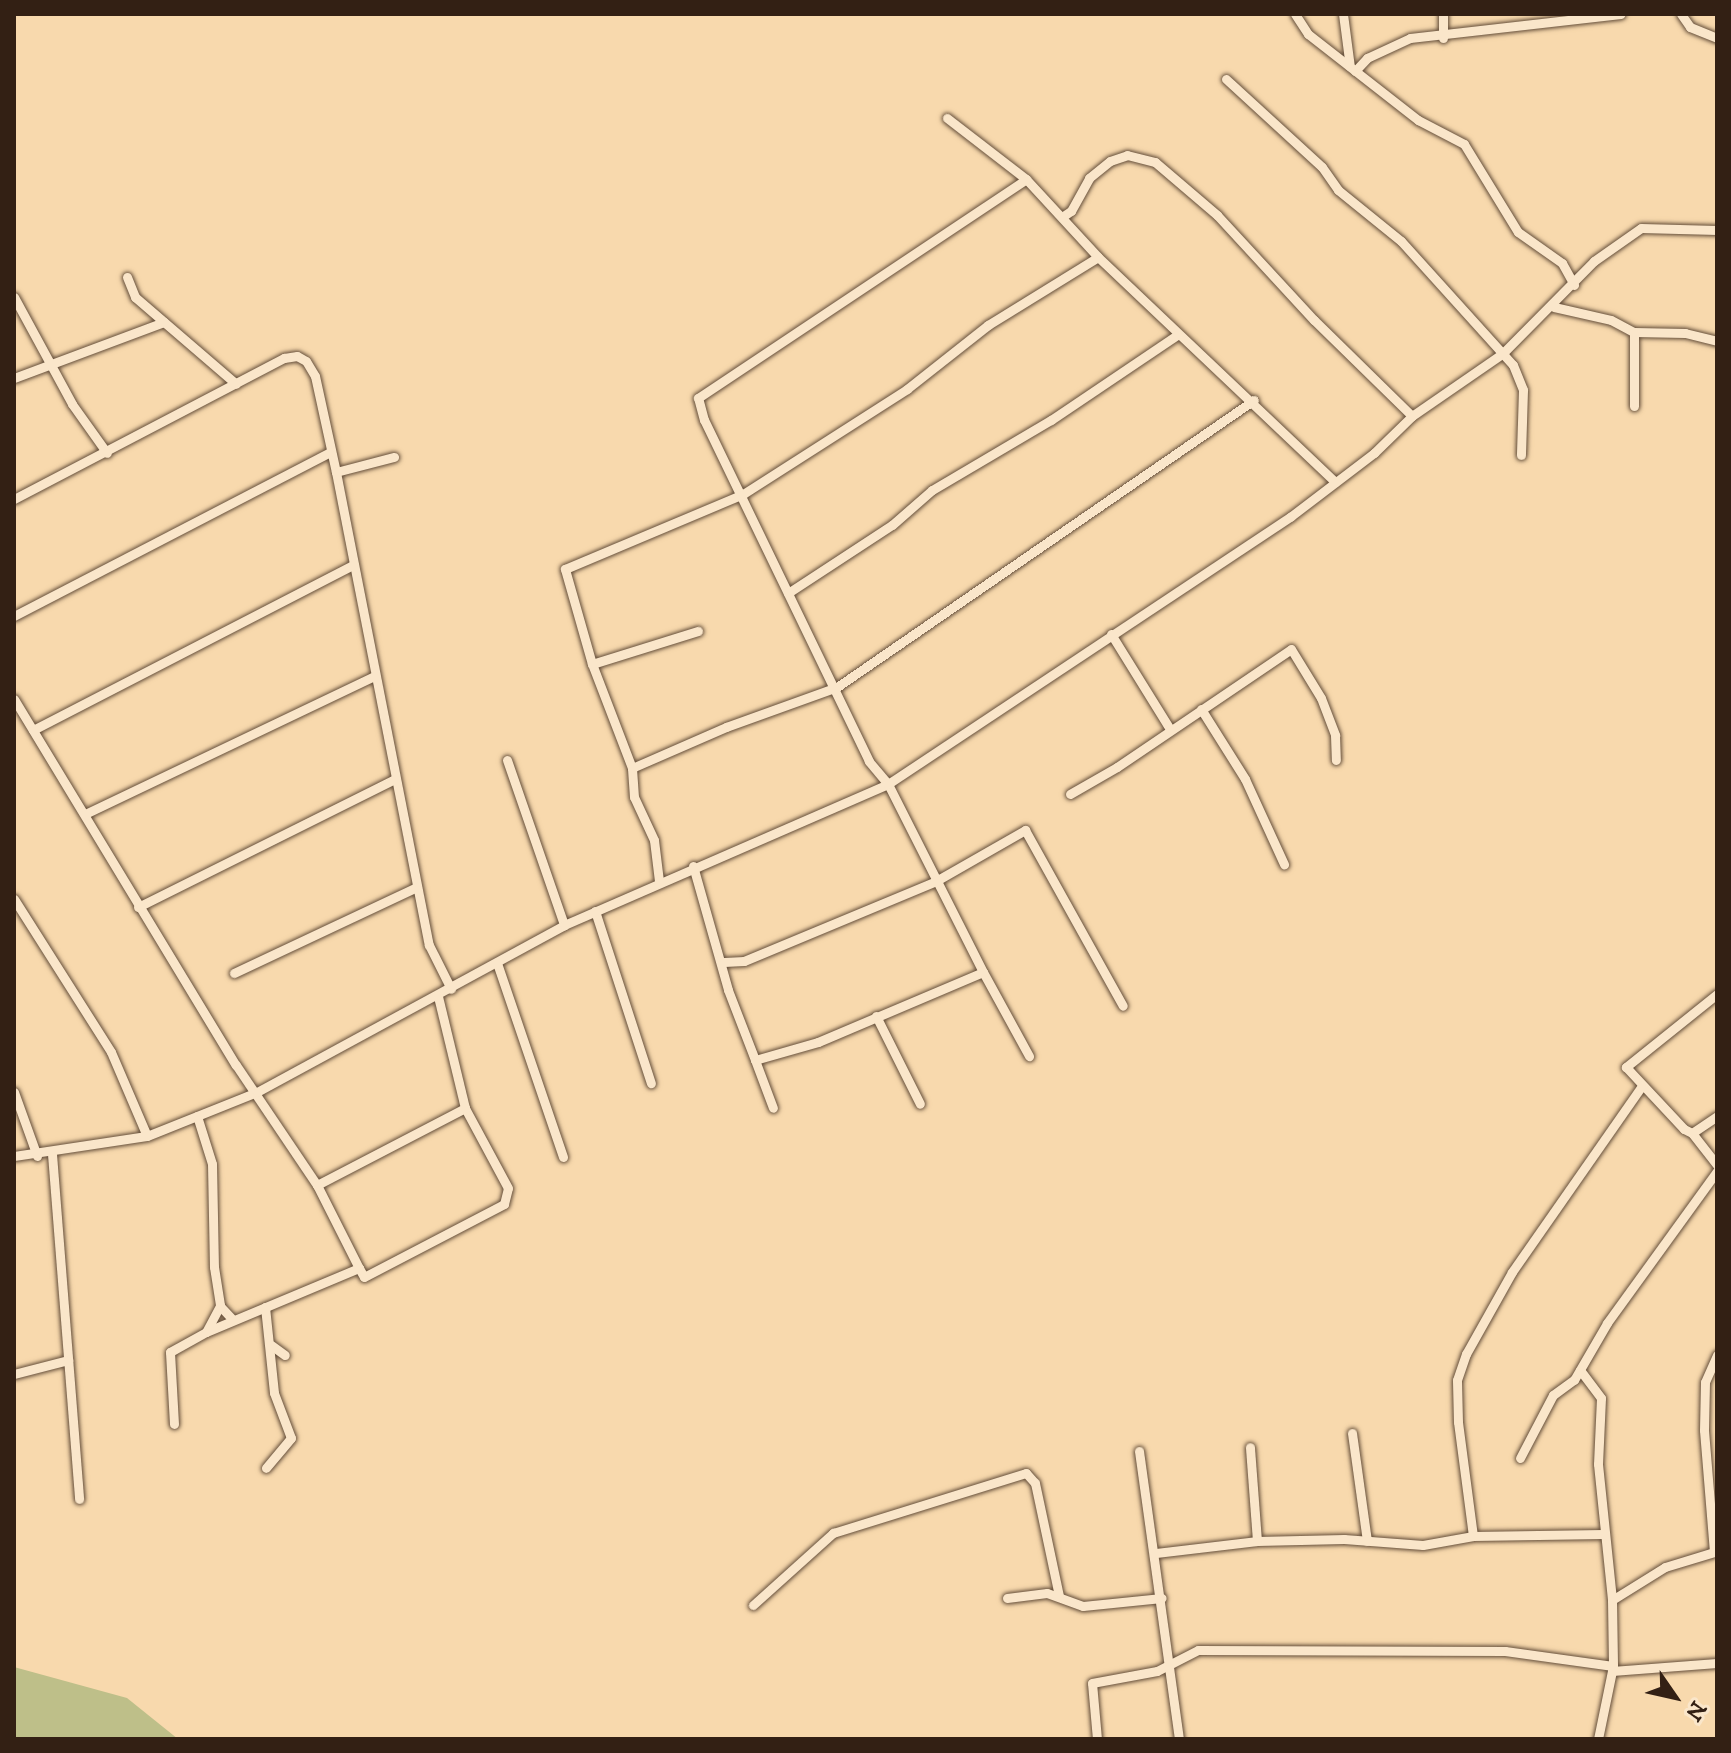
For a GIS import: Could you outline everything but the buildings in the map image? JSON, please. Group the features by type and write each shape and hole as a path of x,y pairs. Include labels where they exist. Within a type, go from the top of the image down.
{"street":[{"path":"1295,14 1308,34 1418,120 1464,144 1518,232 1562,263 1574,285"},
{"path":"1343,14 1352,69"},
{"path":"1443,14 1443,38"},
{"path":"1352,69 1367,58 1410,38 1443,38 1621,14"},
{"path":"1681,14 1690,27 1717,38"},
{"path":"1226,79 1322,167 1338,190 1401,241 1502,354 1523,390 1521,455"},
{"path":"947,118 1026,179 1098,257 1177,335 1254,400 1335,482"},
{"path":"1062,217 1071,211 1089,178 1110,161 1127,155 1155,162 1217,215 1412,416"},
{"path":"1026,179 698,398 704,420 837,687 869,761 888,784 1029,1056"},
{"path":"14,1156 52,1154 147,1136 257,1092 564,925 693,866 888,784 1335,482 1412,416 1502,354 1554,307 1594,261 1641,228 1717,230"},
{"path":"659,881 654,840 634,797 632,768 592,664 565,569 743,494 907,389 988,325 1098,257"},
{"path":"127,277 135,297 236,384"},
{"path":"14,297 72,404 107,453"},
{"path":"1554,307 1611,320 1634,332 1685,333 1717,341"},
{"path":"14,378 50,361 164,322"},
{"path":"1634,332 1634,406"},
{"path":"788,593 892,525 932,490 1051,420 1177,335"},
{"path":"14,499 284,358 297,356 306,361 315,376 329,453 336,472 429,945 451,989"},
{"path":"632,768 726,727 837,687 1254,400"},
{"path":"14,616 329,453"},
{"path":"336,472 394,457"},
{"path":"33,730 354,564"},
{"path":"592,664 698,631"},
{"path":"1111,634 1170,729"},
{"path":"1070,794 1117,767 1291,649 1321,698 1335,735 1336,760"},
{"path":"85,814 374,676"},
{"path":"14,699 138,907 317,1185 364,1277 504,1204 508,1188 465,1108 438,996"},
{"path":"1201,709 1245,779 1284,864"},
{"path":"507,760 564,925"},
{"path":"138,907 395,779"},
{"path":"724,962 744,961 936,881 1025,830 1123,1006"},
{"path":"693,866 724,962 728,990 773,1108"},
{"path":"234,973 417,887"},
{"path":"14,899 111,1052 147,1136"},
{"path":"595,911 651,1083"},
{"path":"497,963 563,1157"},
{"path":"755,1060 818,1042 983,972"},
{"path":"1520,1458 1553,1395 1580,1370 1607,1323 1717,1168 1692,1133 1629,1074 1628,1063 1717,994"},
{"path":"876,1016 920,1104"},
{"path":"1473,1536 1458,1422 1457,1380 1466,1354 1512,1272 1641,1087"},
{"path":"14,1092 37,1156"},
{"path":"317,1185 465,1108"},
{"path":"197,1116 212,1164 214,1267 220,1306 233,1320"},
{"path":"1692,1133 1717,1116"},
{"path":"52,1154 79,1499"},
{"path":"174,1424 170,1352 233,1320 359,1268"},
{"path":"206,1332 220,1306"},
{"path":"265,1307 274,1393 291,1438 266,1468"},
{"path":"271,1345 285,1355"},
{"path":"1612,1600 1665,1567 1714,1552 1716,1542 1704,1430 1705,1382 1717,1355"},
{"path":"14,1374 68,1360"},
{"path":"1580,1370 1601,1398 1597,1425 1603,1534 1612,1600 1613,1668 1598,1739"},
{"path":"1352,1433 1367,1541"},
{"path":"1250,1447 1257,1541"},
{"path":"1139,1451 1156,1553 1179,1739"},
{"path":"753,1605 833,1533 1026,1473 1035,1483 1059,1596"},
{"path":"1156,1553 1257,1541 1367,1541 1423,1545 1473,1536 1603,1534"},
{"path":"1007,1598 1059,1596 1083,1606 1162,1598"},
{"path":"1097,1739 1092,1683 1168,1665 1198,1650 1505,1651 1613,1668 1717,1663"}],"green space":[{"path":"14,1667 127,1698 178,1739 14,1739"}]}
